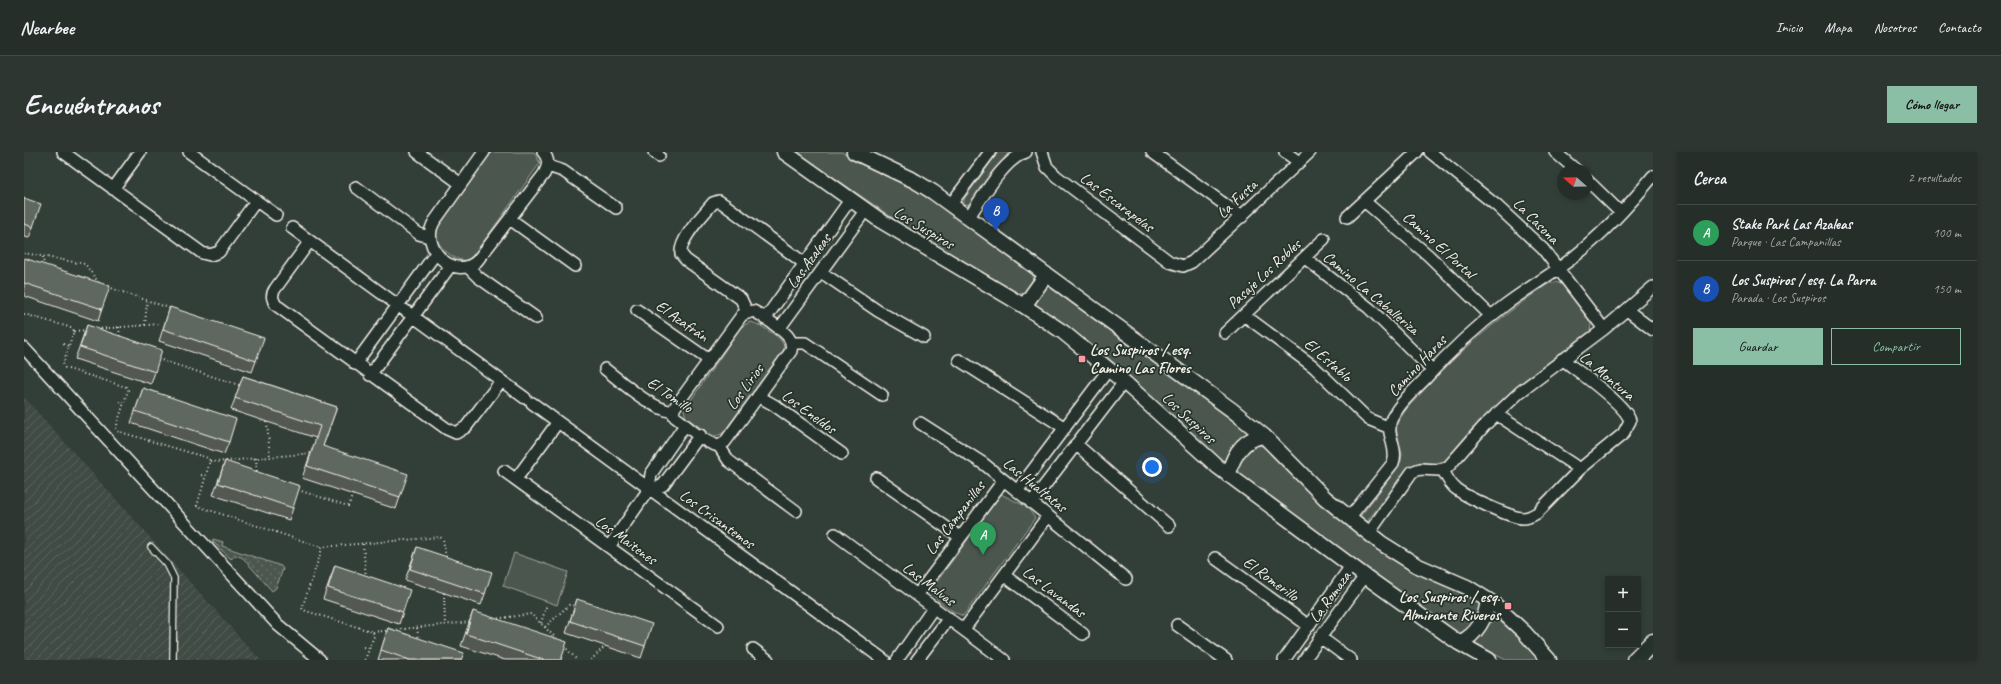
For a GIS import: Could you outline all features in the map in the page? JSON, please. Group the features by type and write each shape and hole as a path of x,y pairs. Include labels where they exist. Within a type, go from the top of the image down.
{"main road":[{"path":"1635,660 1653,642"}],"street":[{"path":"63,152 202,253 210,255 219,252 256,201"},
{"path":"113,189 140,152"},
{"path":"190,152 276,215"},
{"path":"417,152 461,184"},
{"path":"484,152 430,228 429,237 436,253 450,265 460,268 468,267 477,261 510,219 548,166 548,159 543,152"},
{"name":"Los Suspiros","path":"784,152 865,211 927,250 1024,306 1063,332 1124,382 1208,459 1350,566 1459,643 1489,660"},
{"name":"Los Suspiros","path":"854,152 915,181 951,204 968,218 1188,378 1264,436 1325,498 1369,533 1416,565 1467,587 1488,600 1509,617 1549,660"},
{"path":"951,204 990,152"},
{"path":"968,218 1006,165 1015,157 1026,152"},
{"name":"Las Escarapelas","path":"1042,152 1047,167 1056,176 1170,262 1183,266"},
{"path":"1152,152 1242,217"},
{"path":"1285,152 1300,162"},
{"name":"La Fusta","path":"1183,266 1192,262 1310,152"},
{"path":"1347,217 1417,152"},
{"name":"La Casona","path":"1430,152 1497,206 1543,249 1559,268 1604,329"},
{"path":"1555,152 1569,164"},
{"path":"548,166 563,171 616,208"},
{"name":"Camino Haras","path":"1390,428 1392,418 1432,370 1491,316 1559,268 1591,242 1621,213 1653,176"},
{"path":"1593,186 1621,213"},
{"path":"356,187 419,234 429,237"},
{"name":"Las Azaleas","path":"765,319 850,200"},
{"path":"747,312 741,299 681,254 681,247 684,239 713,203 719,201 804,263"},
{"name":"Camino El Portal","path":"1364,201 1428,254 1491,316"},
{"name":"Las Azaleas","path":"779,329 865,211"},
{"path":"510,219 576,266"},
{"name":"Los Crisantemos","path":"292,228 884,660"},
{"name":"Pasaje Los Robles","path":"1225,333 1324,239"},
{"path":"310,241 272,293 273,301 276,305 370,375 447,429 456,432 466,427 501,380"},
{"path":"355,364 436,253"},
{"name":"Camino La Caballeriza","path":"1305,258 1369,308 1432,370"},
{"path":"370,375 450,265"},
{"path":"468,267 478,277 536,318"},
{"path":"821,272 878,311 924,337"},
{"path":"1024,306 1046,275"},
{"path":"1369,533 1412,472 1420,469 1443,470 1453,463 1496,414 1530,383 1604,329 1653,287"},
{"name":"El Azafrán","path":"637,310 709,360"},
{"path":"1627,310 1653,330"},
{"path":"673,412 675,407 740,317 747,312 755,312 788,336 791,343 805,343 882,395"},
{"name":"El Establo","path":"1244,315 1313,366 1368,419 1390,428"},
{"name":"Los Lirios","path":"719,446 725,442 789,353 791,343"},
{"path":"24,348 284,630 320,660"},
{"name":"La Montura","path":"1443,470 1452,486 1461,492 1506,514 1523,518 1537,513 1580,469 1623,434 1630,421 1622,408 1562,359"},
{"path":"959,360 1065,428"},
{"name":"El Tomillo","path":"605,369 654,405 665,411 673,412 675,417 714,445 719,446"},
{"path":"1017,491 1109,369"},
{"path":"1031,503 1124,382"},
{"name":"Los Eneldos","path":"758,396 774,405 842,454"},
{"path":"1496,414 1580,469"},
{"path":"516,479 558,422"},
{"name":"Las Hualtatas","path":"920,423 984,464 1126,578"},
{"path":"609,547 649,489 651,474 685,424"},
{"path":"1349,518 1393,463 1394,453 1390,428"},
{"path":"649,489 655,489 663,485 700,435"},
{"path":"1228,474 1233,460 1243,446 1251,440 1264,436"},
{"path":"1076,444 1169,526"},
{"path":"719,446 729,461 796,511"},
{"name":"Los Maitenes","path":"504,471 718,626"},
{"path":"876,478 960,537"},
{"name":"Las Campanillas","path":"918,594 1003,480"},
{"path":"964,629 1006,576 1048,516"},
{"name":"Las Malvas","path":"835,534 918,594 1004,660"},
{"name":"El Romerillo","path":"1215,558 1309,626"},
{"name":"La Romaza","path":"1284,660 1350,566"},
{"name":"Las Lavandas","path":"1006,576 1083,634"},
{"name":"La Romaza","path":"1304,660 1365,576"},
{"path":"1459,643 1467,639 1479,626 1485,614 1488,600"},
{"path":"897,660 934,607"},
{"path":"917,660 948,618"},
{"path":"1177,625 1226,660"},
{"path":"1320,637 1351,660"},
{"path":"753,649 768,660"}],"lane":[{"path":"151,547 167,564 174,578 173,660"}],"path":[{"path":"24,254 85,264 100,284"},
{"path":"43,257 45,271"},
{"path":"106,287 174,310"},
{"path":"145,325 147,301"},
{"path":"24,314 72,328 74,331 89,330"},
{"path":"97,329 160,324"},
{"path":"119,327 121,343"},
{"path":"74,331 64,364 66,368 126,387 128,390 116,428 117,432 208,458 210,461 216,462 316,452"},
{"path":"63,344 69,346"},
{"path":"155,357 159,360 245,387"},
{"path":"120,402 124,403"},
{"path":"267,422 270,457"},
{"path":"256,458 259,478"},
{"path":"210,461 197,506 321,547 440,537 442,539 447,561"},
{"path":"202,475 206,476"},
{"path":"296,490 348,506 353,494"},
{"path":"363,544 366,581"},
{"path":"321,547 322,549 302,608 303,610 372,632 474,621"},
{"path":"444,593 445,625"},
{"path":"541,623 547,604"},
{"path":"545,627 569,605 572,604 579,606"},
{"path":"488,620 531,614 577,660"},
{"path":"502,618 503,625"},
{"path":"417,628 420,646"},
{"path":"365,660 374,636 372,632"},
{"path":"591,660 605,646"},
{"path":"364,647 369,648"}],"shaded area":[{"path":"491,152 534,152 540,163 477,251 467,260 459,259 449,254 442,247 436,239 435,230"},
{"path":"797,152 842,152 925,194 1032,272 1033,278 1030,286 1024,293 1018,293 913,232"},
{"path":"998,152 1009,152 970,204 964,205 964,199"},
{"path":"1556,282 1563,285 1589,320 1591,325 1590,331 1517,386 1471,430 1445,461 1433,464 1421,462 1410,466 1366,523 1359,518 1396,470 1401,461 1402,453 1396,429 1407,408 1450,363 1478,337 1539,290 1548,284"},
{"path":"1047,285 1248,432 1225,462 1223,462 1199,441 1105,355 1070,328 1033,303"},
{"path":"750,322 777,336 783,344 783,351 723,433 717,436 712,435 686,418 684,410 741,327"},
{"path":"24,397 252,651 261,660 24,660"},
{"path":"1257,444 1266,448 1347,525 1383,553 1411,570 1476,600 1480,605 1480,613 1466,632 1461,633 1453,630 1241,476 1237,466 1241,455"},
{"path":"1001,494 1027,507 1035,518 963,616 945,606 930,591"},
{"path":"213,539 223,542 222,546 281,566 283,569 276,588 272,591 243,558 236,555 231,559 212,541"},
{"path":"514,553 568,572 557,605 503,586"},
{"path":"1493,613 1517,635 1540,660 1506,660 1472,643"}],"building":[{"path":"24,198 41,204 33,227 24,224"},
{"path":"24,258 110,286 102,309 24,283"},
{"path":"170,307 264,338 256,361 163,329"},
{"path":"87,325 162,350 155,372 80,347"},
{"path":"243,376 337,407 323,446 408,474 400,497 307,466 320,426 235,398"},
{"path":"143,388 236,419 229,442 135,411"},
{"path":"225,461 300,486 293,508 218,483"},
{"path":"417,547 492,572 485,594 410,569"},
{"path":"335,565 410,590 403,612 328,588"},
{"path":"577,599 652,624 645,646 570,621"},
{"path":"473,611 567,642 561,660 544,660 466,634"},
{"path":"388,628 464,653 461,660 410,660 381,650"}],"place":[{"name":"Los Suspiros / esq. La Parra","path":"996,231"},
{"name":"Los Suspiros / esq. Camino Las Flores","path":"1082,359"},
{"name":"Stake Park Las Azaleas","path":"983,555"},
{"name":"Los Suspiros / esq. Almirante Riveros","path":"1508,606"}]}
